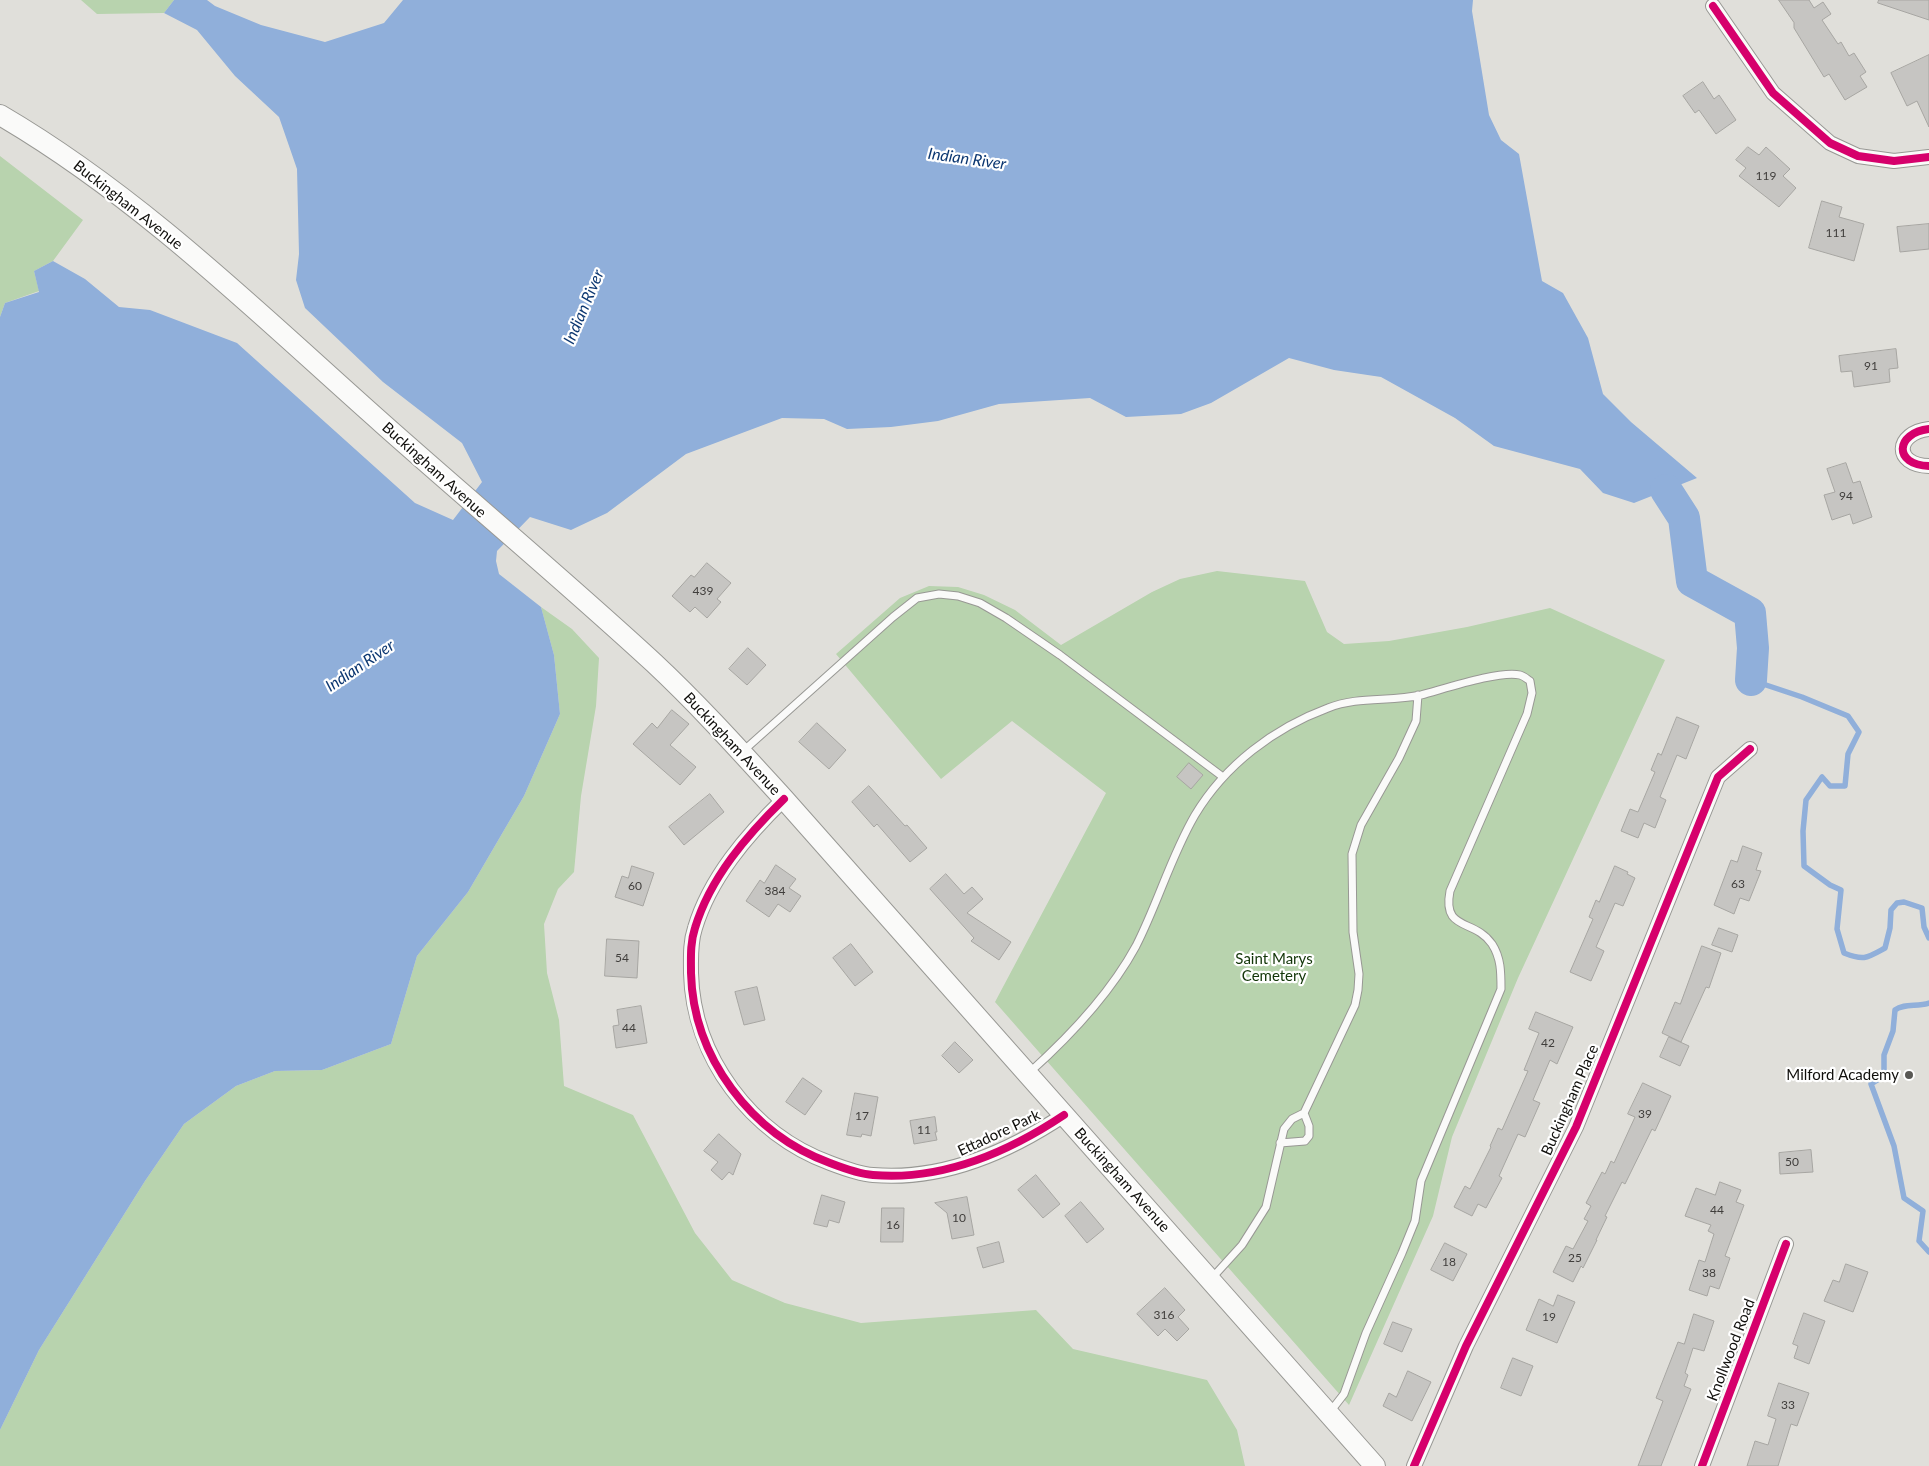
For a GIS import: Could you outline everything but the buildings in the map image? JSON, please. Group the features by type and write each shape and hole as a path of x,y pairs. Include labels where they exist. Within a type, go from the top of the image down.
{"main road":[{"name":"Buckingham Avenue","path":"0,115 71,160 154,222 654,664 742,752 1375,1466"}],"street":[{"path":"1713,6 1773,93 1830,143 1858,156 1894,161 1929,157"},
{"path":"1929,429 1912,433 1905,441 1903,451 1907,461 1915,465 1929,466"},
{"name":"Buckingham Place","path":"1414,1466 1466,1346 1576,1128 1718,777 1750,749"},
{"name":"Ettadore Park","path":"784,799 734,854 713,886 694,930 691,955 695,1011 708,1048 721,1074 740,1100 763,1123 815,1157 842,1168 872,1175 916,1176 962,1166 1002,1150 1040,1131 1064,1115"},
{"name":"Knollwood Road","path":"1702,1466 1786,1244"}],"lane":[{"path":"742,752 893,617 917,598 939,594 958,596 980,603 1006,618 1060,655 1223,778"},
{"path":"1028,1074 1080,1022 1114,981 1139,939 1195,816 1223,778 1249,752 1291,724 1329,707 1364,699 1418,695 1503,674 1521,675 1530,681 1532,693 1527,714 1450,891 1448,903 1448,910 1455,920 1479,931 1491,943 1501,963 1501,989 1421,1181 1415,1221 1402,1253 1366,1334 1344,1394 1328,1413"},
{"path":"1210,1280 1242,1245 1266,1207 1274,1180 1284,1128 1292,1119 1304,1113 1355,1005 1359,974 1353,932 1352,854 1361,825 1416,721 1418,695"},
{"path":"1280,1143 1305,1141 1309,1136 1309,1126 1304,1113"}],"green space":[{"path":"81,0 174,0 164,13 97,14"},
{"path":"0,156 83,220 53,261 34,271 39,291 5,303 0,317"},
{"name":"Saint Marys Cemetery","path":"1217,571 1305,581 1327,632 1344,644 1389,641 1467,627 1550,608 1665,660 1518,978 1452,1137 1433,1216 1349,1405 995,1002 1106,793 1012,721 941,779 836,654 900,598 929,586 958,587 984,595 1015,610 1061,645 1152,592 1180,579"},
{"path":"541,607 572,629 599,658 596,706 581,796 574,872 558,889 544,924 547,973 559,1020 564,1086 633,1115 695,1233 732,1280 785,1303 861,1323 1036,1310 1073,1349 1207,1380 1237,1430 1245,1466 0,1466 0,1430 39,1350 145,1181 184,1124 236,1086 275,1071 322,1070 391,1044 417,956 468,892 524,796 560,714 554,655"}],"water":[{"name":"Indian River","path":"174,0 207,0 215,6 261,25 325,42 384,23 403,0 1473,0 1472,11 1489,115 1501,140 1519,154 1542,281 1563,293 1588,338 1603,394 1631,422 1697,478 1634,503 1603,493 1580,469 1494,446 1455,418 1381,377 1334,370 1289,358 1211,403 1181,414 1126,417 1090,398 999,404 938,421 891,427 847,429 824,419 782,418 686,454 607,513 571,530 530,517 497,551 496,561 499,574 541,607 554,655 560,714 524,796 468,892 417,956 391,1044 322,1070 275,1071 236,1086 184,1124 145,1181 39,1350 0,1430 0,317 5,303 39,292 34,271 53,261 85,279 119,307 150,310 237,343 415,503 453,520 482,482 462,443 383,382 305,308 296,280 299,254 297,169 279,117 235,76 197,30 164,13"}],"waterway":[{"path":"1666,490 1684,518 1692,581 1750,613 1753,648 1751,680"},
{"path":"1751,680 1802,697 1848,716 1859,732 1848,754 1845,786 1830,786 1822,777 1806,800 1803,831 1804,866 1830,885 1841,890 1837,929 1844,953 1861,958 1885,948 1890,928 1891,910 1897,903 1904,902 1922,908 1924,927 1929,938"},
{"path":"1929,1003 1902,1007 1895,1010 1893,1031 1884,1055 1884,1076 1871,1084 1894,1146 1904,1198 1923,1211 1919,1241 1929,1252"}],"cycle path":[{"path":"1713,6 1773,93 1830,143 1858,156 1894,161 1929,157"},
{"path":"1929,429 1910,436 1905,442 1903,449 1904,455 1909,460 1917,464 1929,466"},
{"path":"1414,1466 1466,1346 1576,1127 1718,777 1750,749"},
{"path":"784,799 731,858 710,892 693,934 691,973 694,1004 702,1034 715,1062 732,1089 752,1112 775,1133 801,1150 830,1163 862,1173 899,1176 924,1174 973,1162 1020,1141 1064,1115"},
{"path":"1702,1466 1786,1244"}],"place":[{"name":"Milford Academy","path":"1909,1075"}]}
